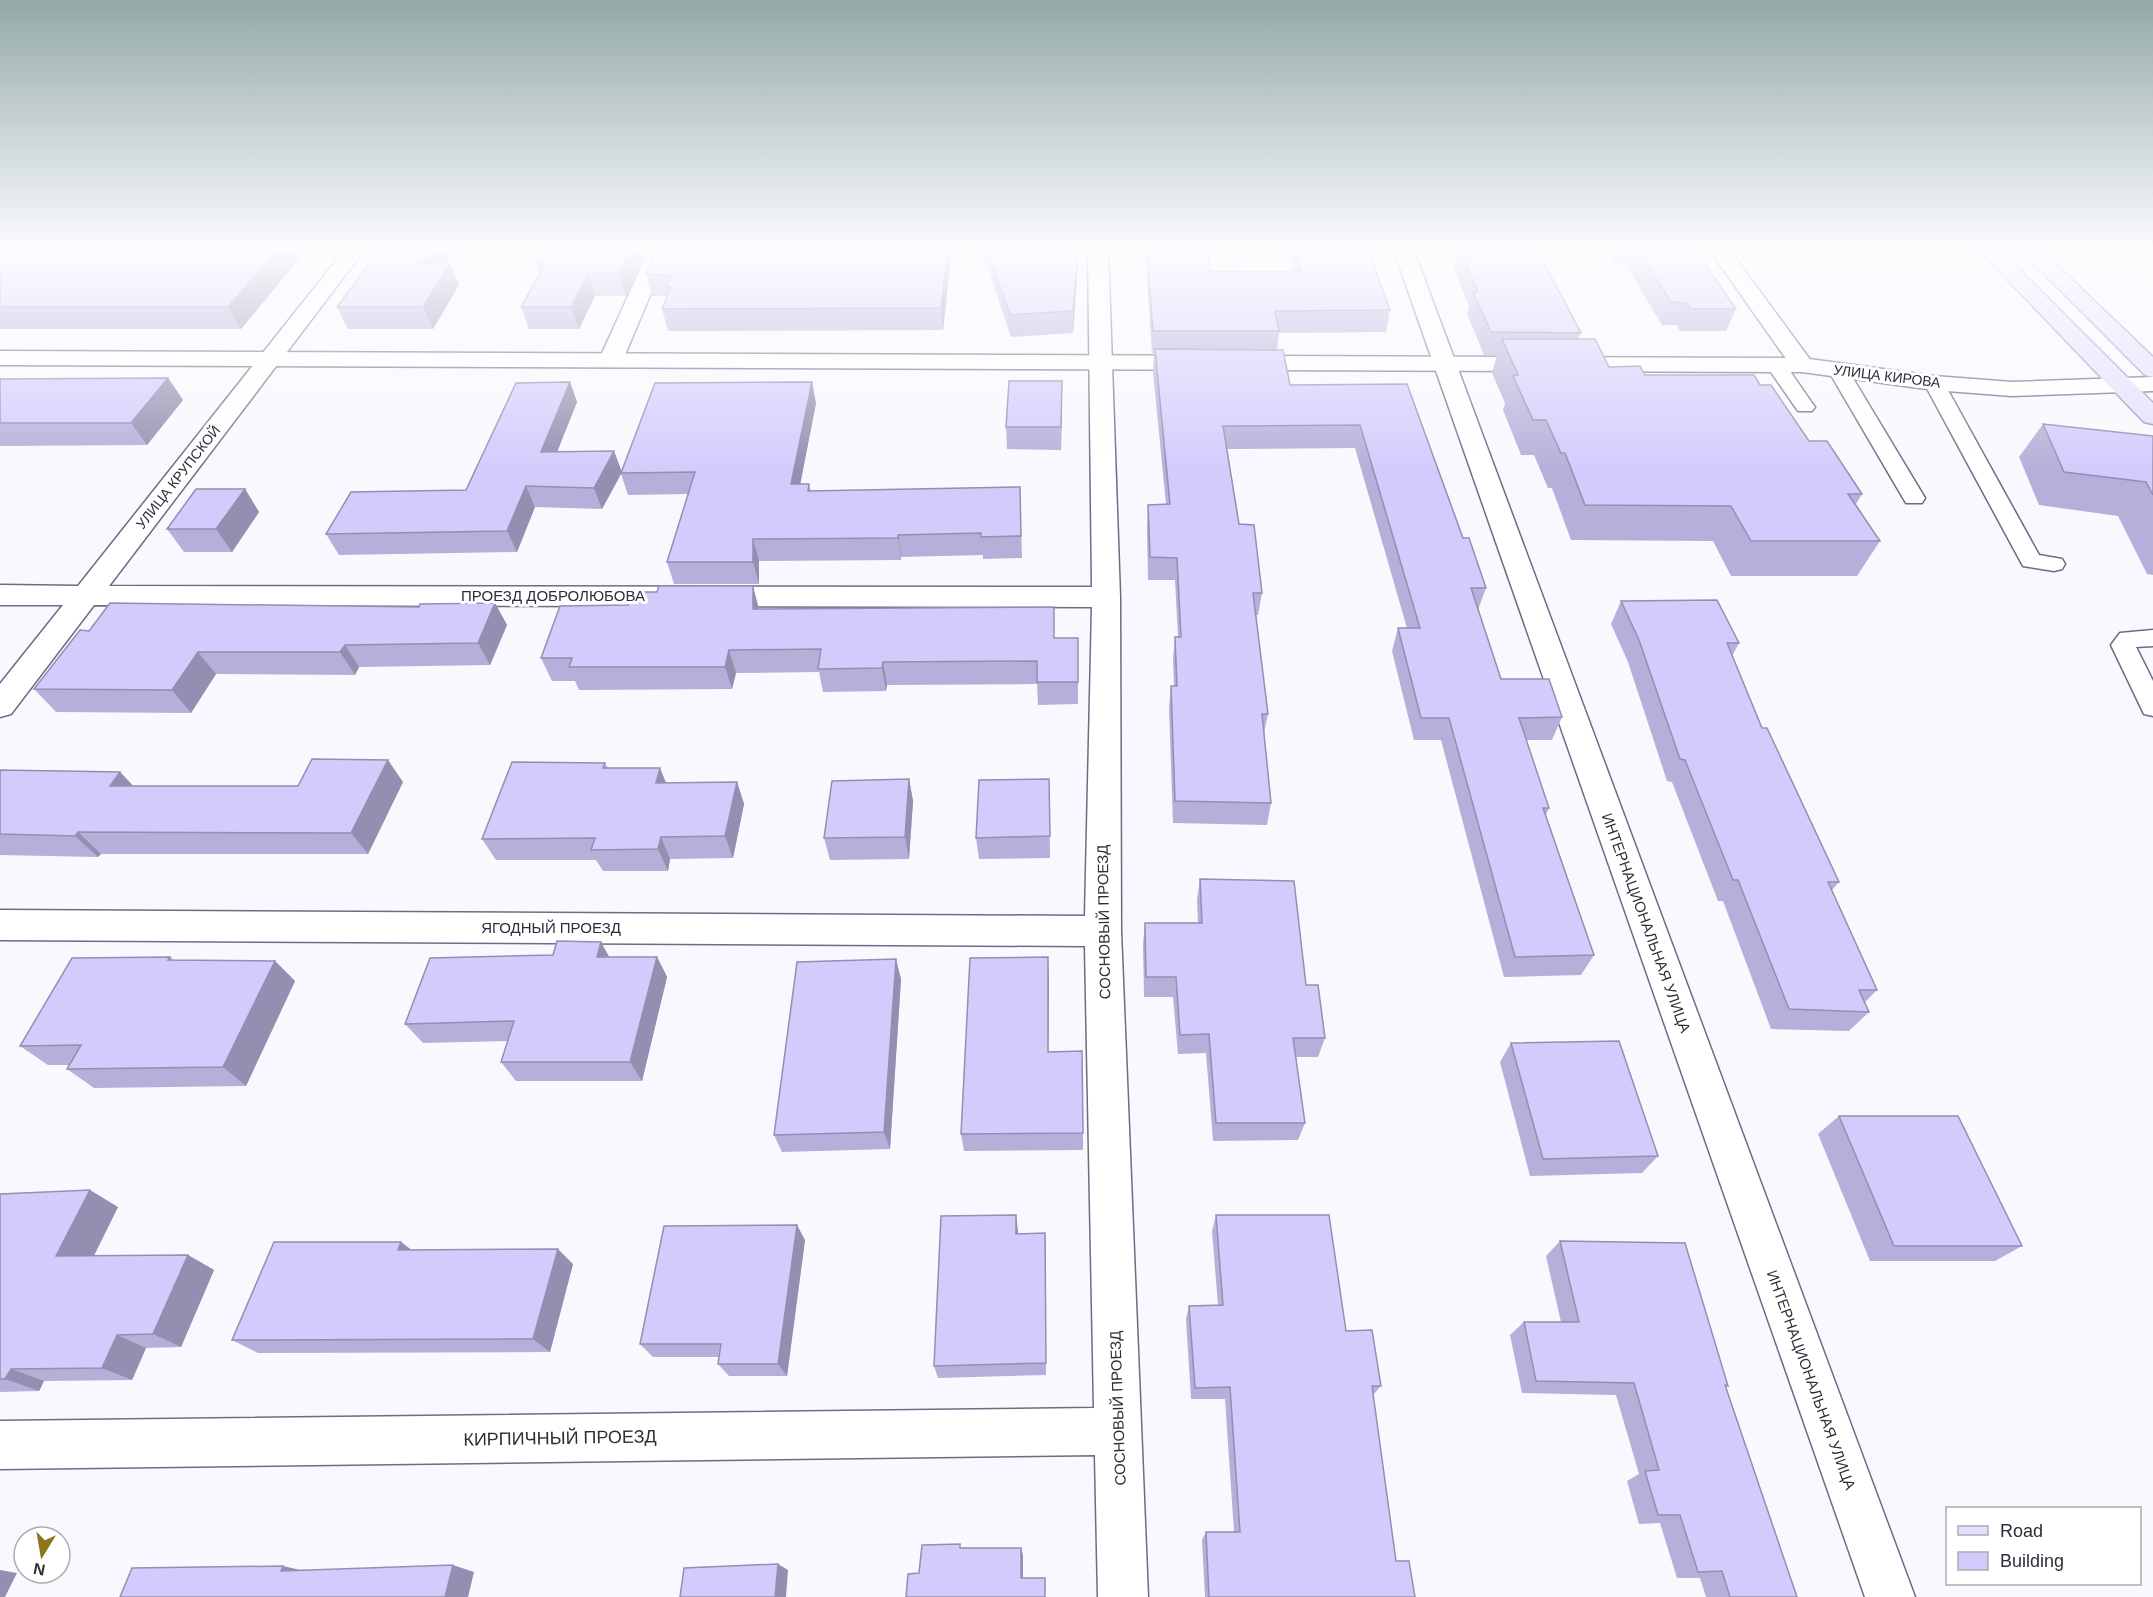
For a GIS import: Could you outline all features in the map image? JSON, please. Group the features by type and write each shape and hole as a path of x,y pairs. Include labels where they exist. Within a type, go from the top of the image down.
{"main road":[{"path":"2060,323 2153,417"},
{"path":"2104,323 2153,370"}],"street":[{"name":"УЛИЦА КРУПСКОЙ","path":"0,706 298,323"},
{"path":"610,362 627,323"},
{"name":"СОСНОВЫЙ ПРОЕЗД","path":"1101,323 1107,597 1102,931 1120,1431 1123,1597"},
{"name":"ИНТЕРНАЦИОНАЛЬНАЯ УЛИЦА","path":"1429,323 1890,1597"},
{"path":"1772,323 1802,365"},
{"name":"УЛИЦА КИРОВА","path":"0,358 1802,365 1934,383 2012,389 2153,384"},
{"name":"ПРОЕЗД ДОБРОЛЮБОВА","path":"0,595 1107,597"},
{"name":"ЯГОДНЫЙ ПРОЕЗД","path":"0,925 1102,931"},
{"name":"КИРПИЧНЫЙ ПРОЕЗД","path":"0,1445 1120,1431"}],"lane":[{"path":"1776,365 1805,407"},
{"path":"1838,370 1914,498"},
{"path":"1934,383 2031,561 2054,564"},
{"path":"2153,638 2129,639 2123,645 2153,707"}],"building":[{"path":"1152,323 1277,323 1279,331 1153,331"},
{"path":"1487,323 1575,323 1581,333 1491,332"},
{"path":"1502,339 1595,339 1609,367 1640,366 1645,375 1754,375 1760,385 1771,385 1809,441 1827,441 1862,494 1848,494 1880,541 1751,541 1731,506 1585,505 1565,453 1561,453 1546,420 1533,420 1513,376 1518,375"},
{"path":"1155,349 1283,350 1290,385 1407,384 1463,538 1469,538 1486,588 1471,588 1501,679 1549,679 1562,717 1519,718 1549,808 1543,808 1594,955 1515,957 1449,718 1421,718 1398,628 1420,628 1360,425 1223,426 1239,524 1254,525 1262,593 1253,593 1268,714 1262,714 1271,803 1175,801 1171,686 1177,686 1175,637 1181,637 1177,558 1150,557 1148,505 1170,504"},
{"path":"168,378 131,423 0,423 0,379"},
{"path":"1009,381 1062,381 1061,427 1006,427"},
{"path":"570,382 541,452 614,451 594,488 526,486 507,531 326,534 351,492 466,490 516,383"},
{"path":"812,382 791,484 809,484 808,491 1020,487 1021,536 981,537 981,533 898,535 898,538 753,539 753,562 667,562 695,472 621,473 655,383"},
{"path":"2043,424 2153,436 2153,495 2146,482 2064,472"},
{"path":"196,489 245,489 216,529 167,529"},
{"path":"659,586 753,586 753,609 1054,607 1054,638 1078,638 1078,682 1037,682 1037,661 883,662 882,668 818,669 821,649 729,650 725,667 569,667 572,658 541,658 560,606 628,605 632,592 657,592"},
{"path":"1717,600 1739,643 1727,643 1762,728 1767,728 1839,882 1828,882 1877,990 1859,990 1869,1012 1789,1009 1738,880 1733,880 1685,760 1680,759 1639,640 1621,601"},
{"path":"110,603 419,607 420,604 495,603 478,643 345,645 340,652 198,652 172,690 34,689 80,630 89,631"},
{"path":"312,759 388,760 351,833 78,832 75,836 0,834 0,770 120,772 110,786 298,786"},
{"path":"512,762 605,763 603,768 660,768 656,783 737,782 725,836 661,837 658,849 591,850 595,838 482,839"},
{"path":"909,779 905,837 824,838 832,781"},
{"path":"1049,779 1050,836 976,838 979,780"},
{"path":"1200,879 1294,881 1306,985 1318,985 1325,1038 1293,1038 1305,1123 1216,1123 1209,1034 1180,1035 1176,977 1146,977 1145,923 1202,923"},
{"path":"557,941 601,942 597,957 657,957 630,1062 501,1062 514,1021 405,1024 430,958 553,955"},
{"path":"170,957 168,960 275,961 223,1067 67,1069 81,1045 20,1046 72,958"},
{"path":"1048,957 1048,1052 1082,1051 1083,1133 961,1134 970,958"},
{"path":"896,959 884,1132 774,1135 797,962"},
{"path":"1619,1041 1658,1156 1543,1159 1511,1043"},
{"path":"1839,1116 1958,1116 2022,1246 1894,1246"},
{"path":"90,1190 56,1256 188,1255 153,1334 117,1335 102,1368 11,1369 5,1379 0,1379 0,1194"},
{"path":"1016,1215 1016,1234 1045,1233 1046,1363 934,1366 941,1216"},
{"path":"1216,1215 1329,1215 1346,1331 1372,1330 1381,1386 1372,1386 1396,1561 1409,1561 1415,1597 1209,1597 1206,1532 1240,1532 1230,1387 1195,1388 1189,1306 1223,1305"},
{"path":"797,1225 778,1364 718,1364 721,1344 640,1344 664,1226"},
{"path":"1560,1241 1685,1243 1728,1386 1725,1385 1797,1597 1730,1597 1722,1571 1698,1572 1680,1515 1658,1515 1645,1471 1659,1470 1634,1383 1536,1381 1524,1322 1579,1322"},
{"path":"274,1242 401,1242 398,1250 558,1249 533,1339 232,1340"},
{"path":"960,1544 960,1548 1021,1548 1021,1578 1045,1578 1045,1597 906,1597 908,1574 919,1573 922,1545"},
{"path":"778,1564 775,1597 680,1597 684,1568"},
{"path":"453,1565 445,1597 120,1597 132,1568 283,1566 281,1571"}]}
